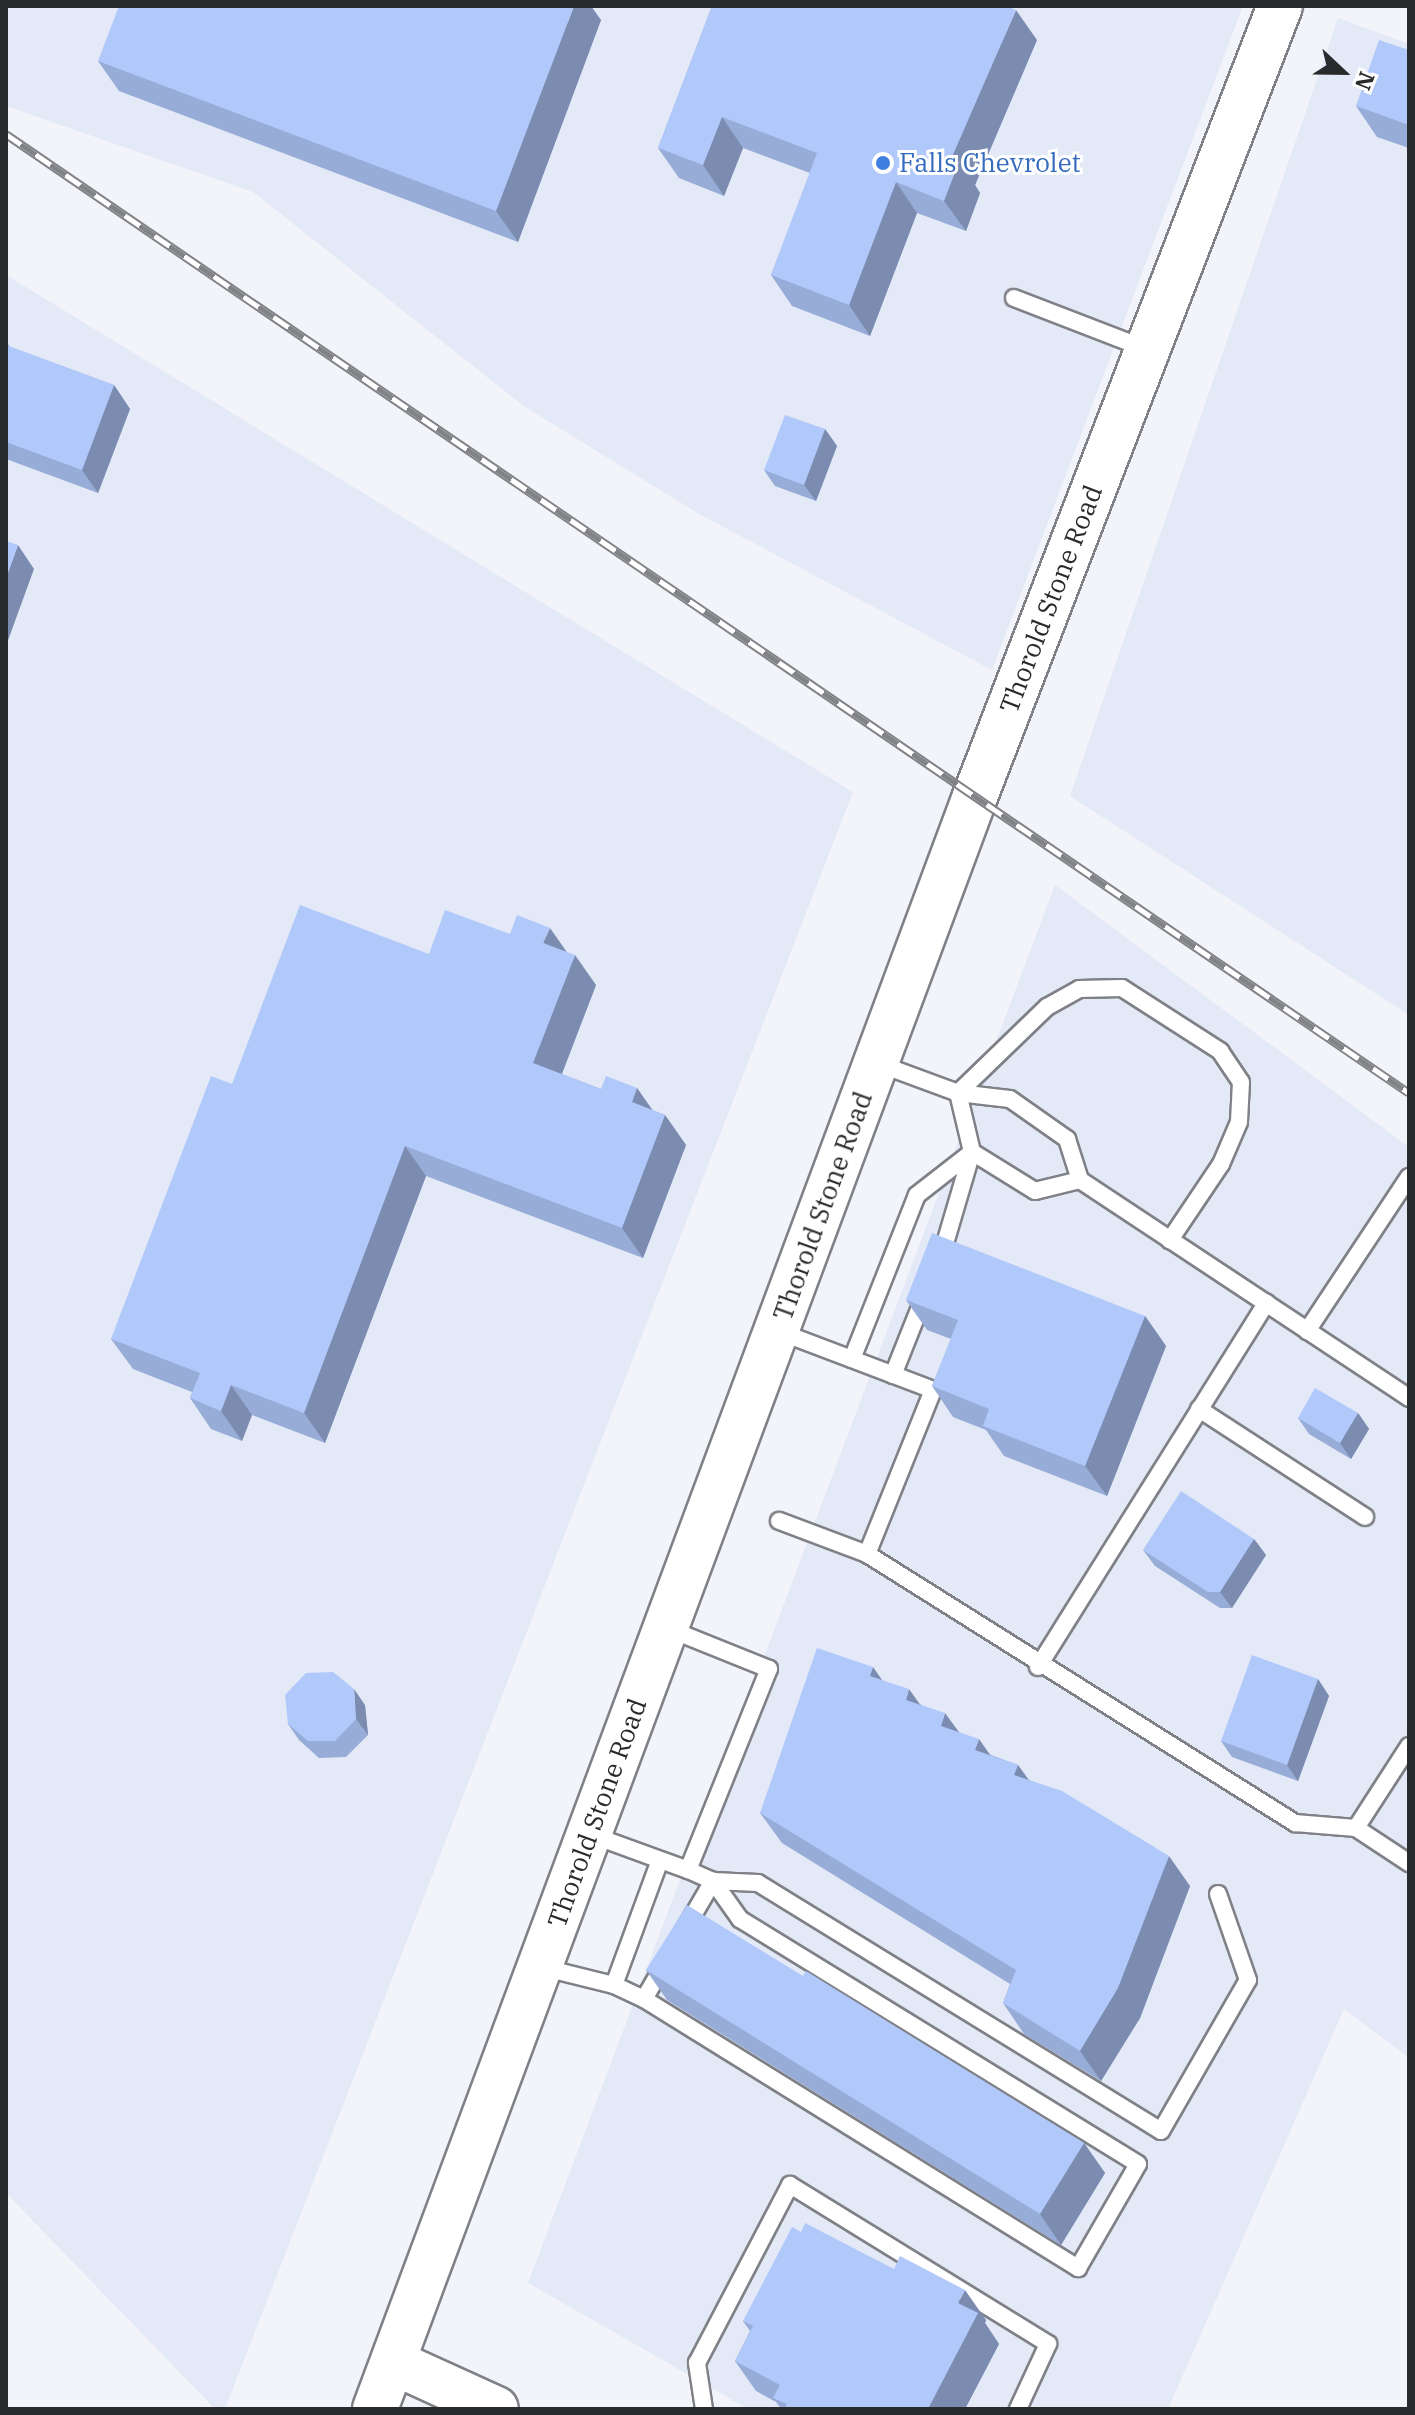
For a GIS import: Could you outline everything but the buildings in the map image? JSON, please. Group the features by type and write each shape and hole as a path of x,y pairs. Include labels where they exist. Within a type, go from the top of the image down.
{"main road":[{"name":"Thorold Stone Road","path":"375,2409 876,1063 1280,6"},
{"path":"393,2362 496,2409"}],"lane":[{"path":"1014,298 1147,350"},
{"path":"958,1093 1047,1007 1079,989 1122,988 1220,1051 1241,1082 1239,1122 1221,1164 1170,1240"},
{"path":"876,1063 958,1093 1010,1099 1067,1139 1080,1180 1409,1398"},
{"path":"893,1375 959,1212 972,1152 958,1093"},
{"path":"972,1152 1035,1191 1080,1180"},
{"path":"852,1359 917,1195 972,1152"},
{"path":"1307,1331 1409,1177"},
{"path":"1038,1667 1266,1303"},
{"path":"776,1331 933,1390 867,1554"},
{"path":"1199,1409 1365,1517"},
{"path":"779,1521 867,1554 1038,1667 1295,1823 1356,1828 1409,1863"},
{"path":"666,1627 769,1669 688,1870"},
{"path":"1356,1828 1409,1746"},
{"path":"589,1834 713,1881 758,1883 1161,2131 1248,1980 1218,1894"},
{"path":"614,1985 660,1860"},
{"path":"644,1999 713,1881"},
{"path":"539,1967 614,1985 644,1999 1078,2268 1138,2164 740,1919 713,1881"},
{"path":"704,2409 697,2363 790,2185 1048,2344 1018,2409"}],"shaded area":[{"path":"6,6 1243,6 992,670 699,514 525,407 253,192 6,106"},
{"path":"1338,18 1409,44 1409,1015 1070,796"},
{"path":"6,275 853,792 225,2409 215,2409 6,2193"},
{"path":"1055,885 1409,1147 1409,2058 1344,2009 1168,2409 748,2409 528,2283"}],"railway":[{"path":"6,134 1409,1093"}],"place":[{"name":"Falls Chevrolet","path":"883,163"}]}
